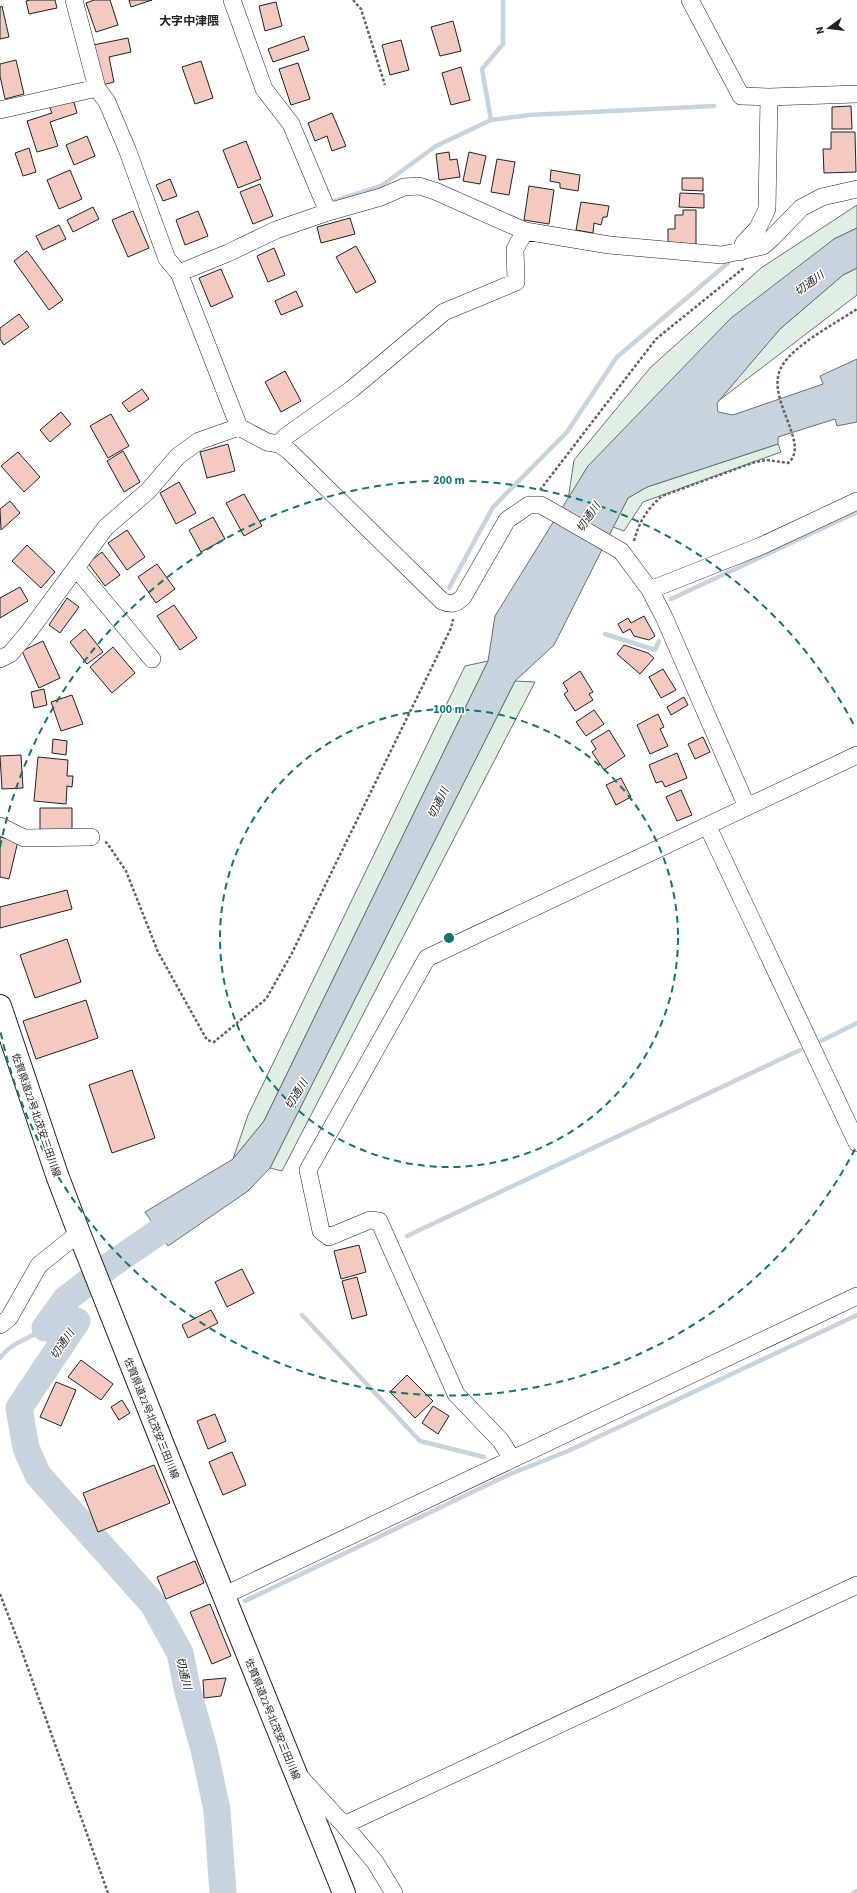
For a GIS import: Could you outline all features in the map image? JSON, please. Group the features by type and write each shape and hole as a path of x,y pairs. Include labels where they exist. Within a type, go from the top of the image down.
{"main road":[{"name":"佐賀県道22号北茂安三田川線","path":"1,1010 57,1175 81,1237 223,1596 344,1893"}],"street":[{"path":"74,0 97,88 107,102 124,142 167,258 179,273 239,427 268,442 280,444 313,473 442,600 449,604 456,603 463,597 507,520 535,505 625,556 650,590 664,616 747,807"},
{"path":"232,0 264,89 292,124 328,212"},
{"path":"690,0 741,96 769,97 857,94"},
{"path":"0,110 97,88"},
{"path":"740,252 744,243 758,228 767,209 769,97"},
{"path":"179,273 228,253 276,230 328,212 381,197 404,187 419,186 435,191 525,231 609,245 722,255 763,246 801,208 822,197 857,189"},
{"path":"280,444 285,437 352,389 444,312 516,282 515,249 525,231"},
{"path":"0,659 10,654 27,634 106,527 148,491 178,456 199,441 239,427"},
{"path":"650,590 761,546 857,501"},
{"path":"76,568 152,659"},
{"path":"512,1459 501,1441 456,1394 378,1221 370,1220 329,1237 321,1232 308,1170 428,958 708,827 857,755"},
{"path":"0,826 24,838 91,837"},
{"path":"708,827 857,1143"},
{"path":"0,1324 9,1318 39,1265 81,1237"},
{"path":"223,1596 857,1296"},
{"path":"344,1825 857,1585"},
{"path":"295,1772 344,1825 375,1862 394,1893"}],"path":[{"path":"353,0 361,9 385,85"},
{"path":"535,505 656,339 755,259 763,246"},
{"path":"625,556 644,516 651,505 662,496 756,462 767,460 788,463 792,460 796,452 794,439 776,387 781,367 789,355 857,309"},
{"path":"91,837 107,843 126,872 158,952 207,1040 214,1042 266,999 292,953 451,628 456,603"},
{"path":"0,1594 108,1893"}],"green space":[{"path":"857,205 857,228 834,239 588,466 568,500 574,460 650,368 761,268"},
{"path":"857,268 857,295 717,402 780,329 843,275"},
{"path":"778,444 781,452 643,502 624,531 613,527 628,498 647,487"},
{"path":"488,661 264,1121 233,1159 248,1115 465,666"},
{"path":"515,681 535,682 282,1171 270,1168"}],"water":[{"path":"857,228 857,268 843,275 780,329 717,403 718,412 733,415 823,384 820,376 857,359 857,422 837,426 835,419 778,437 778,444 647,487 628,498 554,645 515,681 270,1168 248,1191 168,1246 145,1212 233,1159 264,1121 488,661 495,616 588,466 731,318 834,239"}],"building":[{"path":"55,0 57,8 29,14 26,1"},
{"path":"94,0 110,0 118,25 96,32 86,3"},
{"path":"129,0 152,0 131,7"},
{"path":"276,2 282,26 265,31 259,6"},
{"path":"2,6 9,37 0,39 0,7"},
{"path":"453,21 461,51 440,56 431,27"},
{"path":"304,36 309,50 273,62 268,49"},
{"path":"128,38 131,52 109,57 114,82 102,85 93,45"},
{"path":"401,40 409,70 390,75 382,45"},
{"path":"16,60 24,94 5,99 0,76 0,64"},
{"path":"201,61 213,98 195,104 182,67"},
{"path":"298,63 310,99 291,105 279,69"},
{"path":"461,67 470,100 451,105 442,73"},
{"path":"73,99 77,113 50,122 58,146 37,152 27,121 52,113 49,106"},
{"path":"851,106 852,129 832,129 832,107"},
{"path":"332,113 346,146 332,151 327,136 315,141 308,123"},
{"path":"831,132 855,132 856,172 824,173 823,149 831,149"},
{"path":"87,136 95,156 74,165 66,145"},
{"path":"246,141 261,179 238,188 223,150"},
{"path":"29,148 36,172 23,176 15,153"},
{"path":"449,152 450,160 457,159 460,177 439,180 436,154"},
{"path":"469,152 486,156 480,184 463,181"},
{"path":"497,159 515,162 509,195 491,192"},
{"path":"70,170 82,199 59,209 47,180"},
{"path":"551,170 580,175 578,191 560,188 560,183 550,181"},
{"path":"682,178 703,178 703,191 682,190"},
{"path":"170,179 177,196 163,201 156,185"},
{"path":"260,184 273,216 253,224 240,192"},
{"path":"529,186 554,190 549,224 524,220"},
{"path":"680,193 704,194 704,208 679,207"},
{"path":"581,202 609,206 607,217 603,217 601,225 594,223 593,233 576,230"},
{"path":"93,207 99,219 73,232 67,220"},
{"path":"683,210 696,210 696,246 668,242 668,229 675,229 675,215 683,215"},
{"path":"133,211 149,248 128,257 112,220"},
{"path":"198,211 208,236 185,245 176,220"},
{"path":"350,218 355,234 321,243 317,227"},
{"path":"59,225 66,239 43,250 36,236"},
{"path":"356,246 376,282 356,293 336,257"},
{"path":"274,248 285,275 268,282 257,256"},
{"path":"27,251 63,300 49,310 14,261"},
{"path":"221,269 233,297 211,307 199,278"},
{"path":"296,291 303,306 281,315 275,301"},
{"path":"19,314 29,327 4,345 0,339 0,328"},
{"path":"285,371 301,401 281,412 265,382"},
{"path":"142,389 149,399 129,412 122,403"},
{"path":"61,412 71,424 50,442 40,430"},
{"path":"111,414 129,446 108,458 90,426"},
{"path":"228,444 235,471 207,478 200,452"},
{"path":"123,451 140,482 124,492 107,461"},
{"path":"18,452 40,477 24,492 1,466"},
{"path":"179,482 196,513 176,524 160,493"},
{"path":"244,494 262,526 244,536 226,503"},
{"path":"10,501 20,513 1,530 0,509"},
{"path":"213,517 225,539 201,552 189,530"},
{"path":"127,530 145,557 127,570 108,543"},
{"path":"27,545 55,572 41,588 12,561"},
{"path":"102,552 120,575 105,586 88,563"},
{"path":"157,564 175,589 156,603 138,577"},
{"path":"20,587 28,601 0,618 0,598"},
{"path":"67,598 79,607 60,633 49,625"},
{"path":"174,605 197,638 180,650 157,616"},
{"path":"644,616 655,636 649,640 634,636 630,629 623,633 618,624 628,618 631,623"},
{"path":"85,629 103,652 87,664 70,642"},
{"path":"43,641 60,678 39,688 22,651"},
{"path":"624,645 648,653 654,658 640,674 617,654"},
{"path":"113,647 135,673 112,693 90,667"},
{"path":"663,669 676,690 661,698 649,677"},
{"path":"580,671 593,692 589,694 593,700 575,711 564,694 568,691 563,683"},
{"path":"44,689 47,705 34,708 31,692"},
{"path":"72,695 83,724 61,731 51,702"},
{"path":"684,697 688,705 671,715 667,707"},
{"path":"594,710 604,724 586,736 576,722"},
{"path":"658,714 664,727 660,729 668,746 650,754 637,725"},
{"path":"609,730 625,756 604,770 592,752 596,749 591,741"},
{"path":"703,737 710,752 695,759 688,744"},
{"path":"53,739 67,741 66,755 52,753"},
{"path":"677,753 687,778 665,787 662,781 656,783 649,765"},
{"path":"21,755 23,788 2,789 0,756"},
{"path":"38,757 68,760 67,776 73,776 72,787 67,786 66,804 34,801"},
{"path":"621,778 631,797 616,805 606,785"},
{"path":"681,790 692,815 677,821 666,797"},
{"path":"40,808 72,808 72,832 40,832"},
{"path":"0,837 18,841 9,879 0,877"},
{"path":"67,890 72,909 0,928 0,907"},
{"path":"67,939 81,982 35,998 20,955"},
{"path":"86,1000 98,1038 36,1059 23,1021"},
{"path":"132,1070 155,1138 112,1153 89,1085"},
{"path":"359,1245 366,1272 341,1279 334,1251"},
{"path":"242,1269 254,1293 227,1307 215,1282"},
{"path":"357,1277 367,1315 352,1319 342,1281"},
{"path":"211,1310 218,1323 188,1338 182,1325"},
{"path":"81,1360 113,1384 101,1400 68,1377"},
{"path":"407,1375 433,1401 415,1418 390,1392"},
{"path":"56,1382 76,1390 61,1426 40,1417"},
{"path":"122,1400 130,1413 119,1420 111,1407"},
{"path":"433,1406 449,1416 438,1434 422,1423"},
{"path":"215,1414 226,1441 208,1449 197,1421"},
{"path":"232,1452 246,1485 223,1495 209,1462"},
{"path":"154,1465 170,1503 98,1532 83,1493"},
{"path":"195,1561 204,1583 166,1599 157,1577"},
{"path":"210,1604 231,1656 212,1664 190,1612"},
{"path":"226,1678 221,1696 204,1698 203,1680"}],"waterway":[{"path":"331,202 381,186 436,146 491,120 482,69 503,44 503,0"},
{"path":"491,120 529,115 714,106"},
{"path":"449,588 493,507 567,432 617,357 728,263"},
{"path":"671,599 857,512"},
{"path":"605,634 655,650 659,641"},
{"path":"821,1041 857,1023"},
{"path":"407,1236 800,1050"},
{"name":"切通川","path":"189,1211 109,1266 66,1299 45,1328 77,1321 19,1408 26,1448 38,1475 153,1604 180,1653 188,1692 204,1749 217,1810 223,1893"},
{"path":"302,1315 420,1441 484,1457"},
{"path":"245,1601 508,1475 568,1451 857,1315"},
{"path":"0,1358 15,1344 45,1328"},
{"path":"853,1893 857,1891"}],"district":[{"name":"大字中津隈","path":"189,21"}]}
